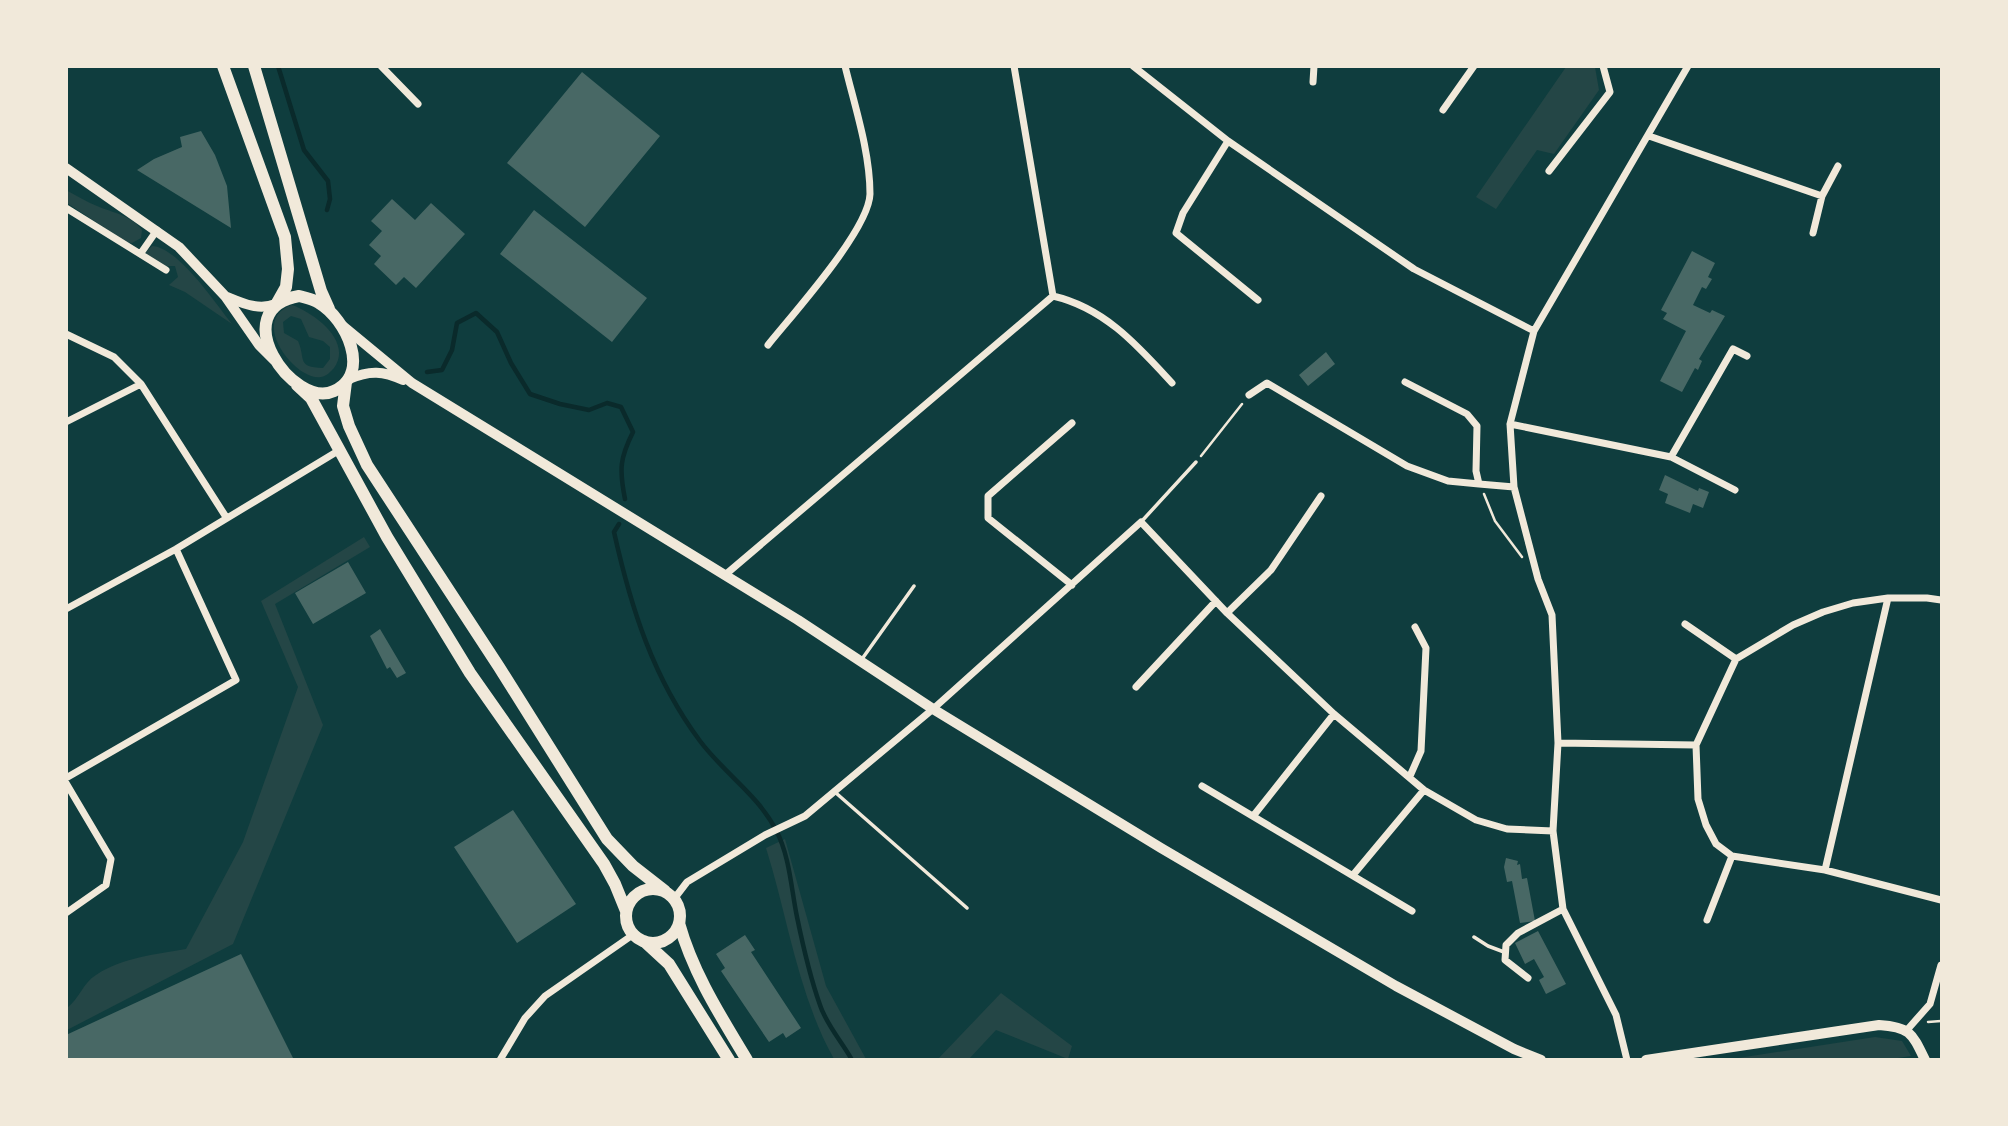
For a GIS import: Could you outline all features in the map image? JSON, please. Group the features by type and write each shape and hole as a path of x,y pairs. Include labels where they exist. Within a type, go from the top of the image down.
{"highway":[{"path":"223,66 285,237 288,269 286,287 266,318 264,328 269,345 279,364 311,398 387,537 470,673 604,864 626,911 626,921 639,938 669,964 729,1059"},
{"path":"233,66 244,120"},
{"path":"254,66 321,291 332,315"},
{"path":"276,304 299,296 310,298 321,304 343,326 352,357 352,371 343,407 367,465 607,839 633,866 669,895 679,909 679,923 686,949 699,979 747,1059"},
{"path":"297,385 321,394 332,392 348,380"},
{"path":"626,911 633,897 640,892 656,889 669,895"},
{"path":"639,938 663,940 675,931 679,923"}],"main road":[{"path":"66,168 179,247 225,296 259,345 279,364"},
{"path":"225,296 249,306 267,307 276,304"},
{"path":"343,326 412,383 725,575 933,709 1161,848 1396,986 1514,1049 1541,1059"},
{"path":"348,380 369,372 384,372 412,383"},
{"path":"1646,1059 1879,1025 1907,1030 1925,1059"}],"street":[{"path":"381,66 418,104"},
{"path":"768,345 854,236 870,197 866,157 845,66"},
{"path":"1014,66 1053,296"},
{"path":"1133,66 1228,141 1414,269 1534,331"},
{"path":"1313,82 1314,66"},
{"path":"1444,110 1474,66"},
{"path":"1549,171 1609,92 1602,66"},
{"path":"1627,1059 1616,1016 1563,909 1553,831 1558,743 1552,615 1538,579 1514,487 1510,424 1534,331 1688,66"},
{"path":"1649,135 1822,196"},
{"path":"1228,141 1183,212 1177,233 1258,300"},
{"path":"1813,233 1822,196 1838,166"},
{"path":"66,208 166,270"},
{"path":"141,253 157,230"},
{"path":"1053,296 1083,305 1126,334 1172,383"},
{"path":"725,575 1053,296"},
{"path":"66,334 114,357 141,384 226,517"},
{"path":"1671,457 1733,349 1748,356"},
{"path":"1405,382 1468,414 1477,426 1475,471 1479,484"},
{"path":"1249,396 1268,383 1407,466 1448,481 1514,487"},
{"path":"66,422 141,384"},
{"path":"1072,424 988,496 988,519 1072,585"},
{"path":"1510,424 1671,457 1735,490"},
{"path":"66,609 176,549 338,451"},
{"path":"1227,613 1271,570 1321,496"},
{"path":"669,895 765,835 806,816 933,709 1141,522 1227,613 1334,714 1424,790 1476,820 1507,829 1553,831"},
{"path":"66,913 106,885 111,859 66,780 236,680 176,549"},
{"path":"1941,600 1927,597 1888,598 1853,603 1793,625 1737,659 1696,746 1698,799 1706,825 1716,844 1732,856 1825,870 1941,900"},
{"path":"1825,870 1888,598"},
{"path":"1136,687 1216,601"},
{"path":"1685,624 1737,659"},
{"path":"1409,776 1421,751 1426,648 1415,626"},
{"path":"1254,815 1334,714"},
{"path":"1558,743 1696,746"},
{"path":"1202,786 1412,911"},
{"path":"1353,875 1424,790"},
{"path":"1707,920 1732,856"},
{"path":"1528,978 1505,960 1506,945 1518,933 1563,909"},
{"path":"500,1059 525,1018 545,996 639,938"},
{"path":"1907,1030 1930,1004 1941,965"}],"lane":[{"path":"1141,522 1196,462"},
{"path":"861,661 914,586"},
{"path":"834,791 967,908"},
{"path":"1474,937 1506,953"}],"path":[{"path":"1196,462 1249,396"},
{"path":"1479,484 1495,521 1524,560"}],"shaded area":[{"path":"1566,67 1595,67 1599,90 1554,154 1537,150 1496,209 1476,197"},
{"path":"66,190 133,221 142,230 141,238 132,243 126,242 67,203"},
{"path":"152,246 162,249 185,266 232,324 185,292 169,285 178,277 175,266 166,266 147,255 146,252"},
{"path":"292,305 311,314 328,329 339,348 339,358 328,374 321,377 311,376 289,360 275,336 274,323 279,313","holes":["291,316 301,319 309,337 323,341 330,347 330,359 323,368 305,364 298,341 284,333 283,322"]},
{"path":"364,537 370,547 275,604 323,725 233,944 67,1030 67,1008 96,975 128,960 186,949 243,842 298,687 261,601"},
{"path":"785,839 826,986 866,1059 834,1059 811,1009 766,848"},
{"path":"1001,993 1072,1046 1068,1059 996,1030 969,1059 938,1059"},
{"path":"1875,1037 1902,1041 1911,1056 1885,1060 1732,1059"}],"building":[{"path":"582,72 660,136 585,227 507,163"},
{"path":"201,131 215,155 227,186 231,228 137,170 182,147 180,137"},
{"path":"392,199 415,220 431,203 465,234 416,288 404,277 396,285 374,264 381,256 369,245 382,231 371,221"},
{"path":"534,210 647,298 612,342 500,254"},
{"path":"1692,251 1715,263 1708,277 1712,279 1706,289 1702,287 1693,305 1725,316 1699,359 1702,361 1698,370 1695,368 1682,392 1660,381 1686,331 1663,319 1667,313 1661,310"},
{"path":"1326,352 1335,364 1308,386 1299,375"},
{"path":"1665,475 1698,491 1699,488 1709,492 1703,508 1693,504 1690,513 1665,503 1668,494 1659,490"},
{"path":"348,562 366,593 313,624 295,593"},
{"path":"380,629 406,673 397,678 390,667 387,669 370,636"},
{"path":"513,810 576,904 517,943 454,847"},
{"path":"1506,858 1518,861 1522,879 1527,878 1535,921 1520,923 1512,881 1507,882 1504,867"},
{"path":"1538,931 1566,984 1546,994 1539,980 1544,977 1534,959 1525,964 1515,943"},
{"path":"745,935 755,950 751,952 801,1028 786,1038 783,1033 769,1042 721,971 725,968 716,954"},
{"path":"241,954 294,1060 66,1060 66,1035"}],"waterway":[{"path":"278,66 304,150 328,181 330,199 327,210"},
{"path":"427,372 442,370 452,350 457,323 476,313 497,332 511,363 530,394 589,410 607,403 621,407 633,432 622,464 625,499"},
{"path":"619,524 614,532 636,615 669,692 700,741 760,806 781,840 816,994 826,1019 852,1060"}]}
